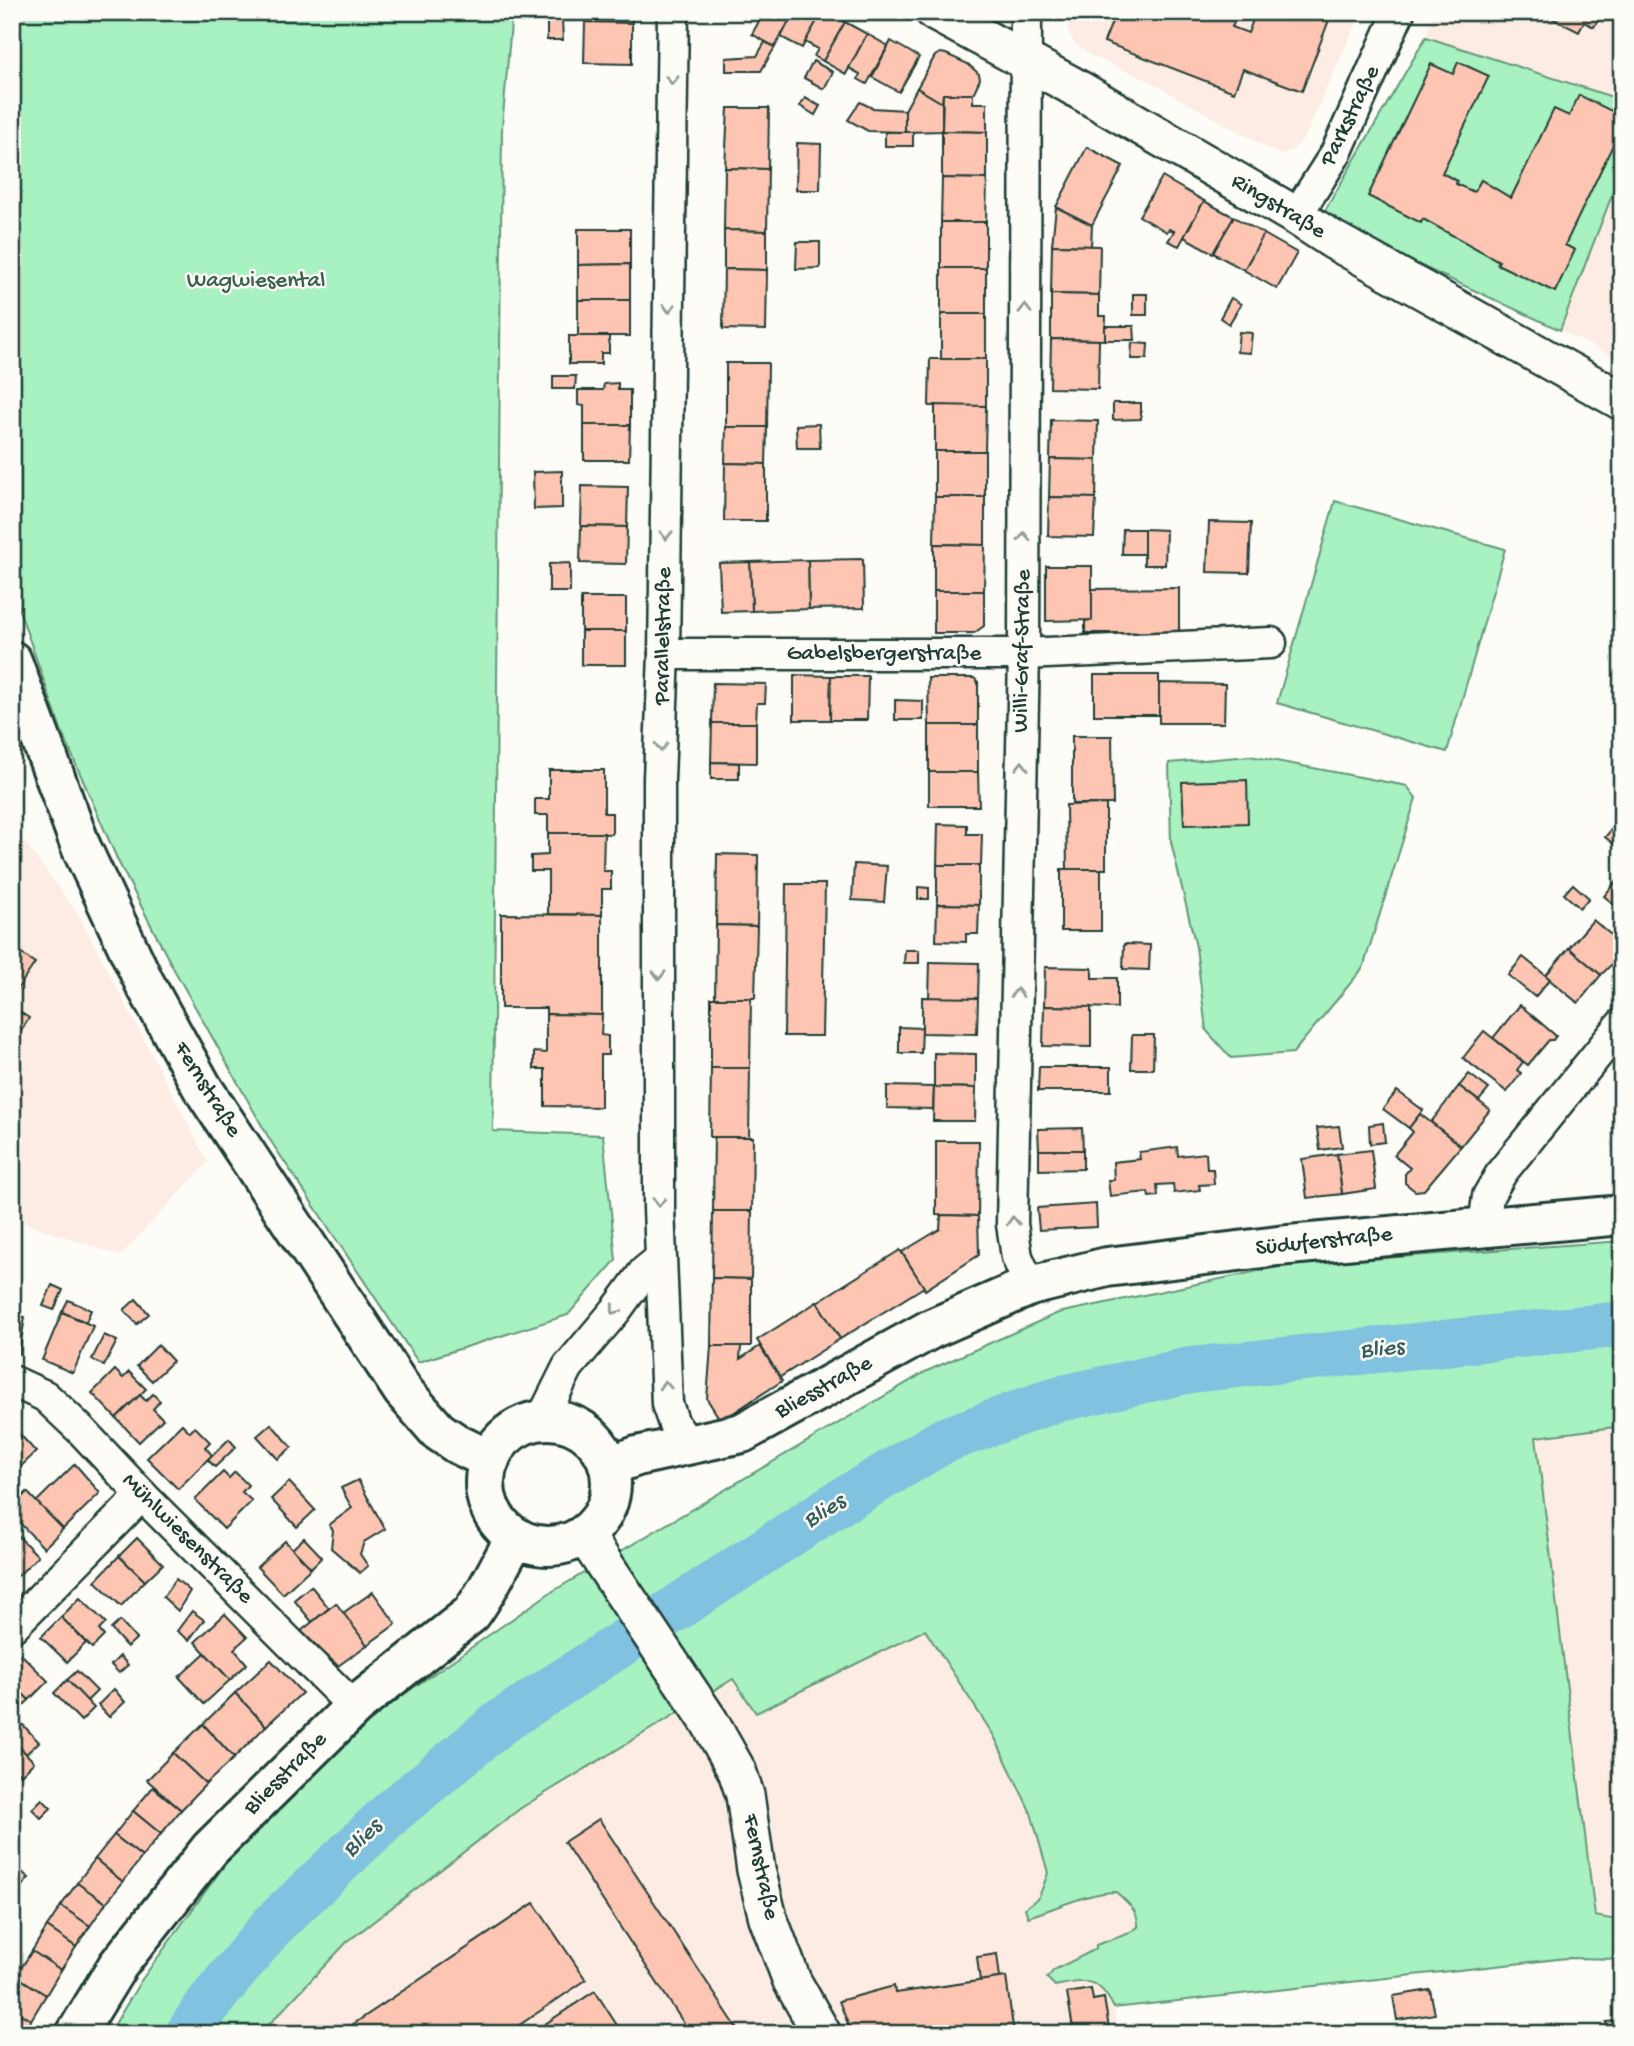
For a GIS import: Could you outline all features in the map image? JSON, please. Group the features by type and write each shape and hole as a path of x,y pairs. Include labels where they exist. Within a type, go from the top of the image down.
{"main road":[{"name":"Fernstraße","path":"12,661 81,847 144,982 202,1087 403,1391 438,1431 490,1460"},
{"name":"Süduferstraße","path":"1030,1286 1107,1267 1278,1246 1622,1215"},
{"name":"Bliesstraße","path":"609,1466 741,1433 931,1329 1030,1286"},
{"path":"541,1420 570,1424 584,1431 599,1446 609,1466 611,1486 607,1506 597,1524 562,1545 542,1546 505,1530 493,1513 486,1494 486,1474 490,1460 505,1438 522,1426 541,1420"},
{"name":"Bliesstraße","path":"76,2034 118,1965 210,1849 354,1707 471,1614 486,1595 516,1537"}],"street":[{"name":"Parallelstraße","path":"673,12 664,654 659,793 660,1259 667,1404 674,1424 690,1446"},
{"name":"Ringstraße","path":"935,12 1026,61 1333,240 1622,401"},
{"name":"Willi-Graf-Straße","path":"1026,12 1024,654 1012,1224 1017,1257 1030,1286"},
{"name":"Parkstraße","path":"1296,216 1336,153 1399,12"},
{"name":"Gabelsbergerstraße","path":"664,654 1024,654 1270,643"},
{"path":"1484,1227 1488,1196 1502,1172 1622,1024"},
{"path":"541,1420 568,1367 644,1272 660,1259"},
{"name":"Mühlwiesenstraße","path":"12,1381 44,1396 81,1430 354,1707"},
{"path":"12,1627 142,1494"},
{"name":"Fernstraße","path":"584,1534 696,1702 737,1771 745,1796 756,1870 768,1918 792,1981 822,2034"}],"shaded area":[{"path":"1068,12 1361,12 1305,137 1293,150 1280,155 1147,80 1092,56 1074,43 1068,30"},
{"path":"1434,12 1622,12 1622,100 1426,37"},
{"path":"1622,169 1622,361 1560,330"},
{"path":"12,825 78,914 208,1162 120,1256 12,1218"},
{"path":"1622,1426 1622,1921 1595,1916 1536,1437"},
{"path":"926,1630 994,1736 1031,1813 1048,1873 1039,1898 1025,1908 1027,1917 1060,1908 1100,1892 1116,1892 1130,1905 1138,1918 1138,1927 1127,1934 1096,1945 1096,1949 1054,1970 1055,1985 1085,1981 1105,1990 1114,2008 1117,2034 260,2034 347,1942 522,1808 733,1679 756,1713"}],"green space":[{"name":"Wagwiesental","path":"12,12 512,12 502,128 493,1131 603,1135 616,1260 568,1315 418,1362 270,1140 171,964 118,861 62,732 12,590"},
{"path":"1426,37 1622,100 1622,169 1560,330 1320,219"},
{"path":"1335,501 1505,549 1447,752 1277,703"},
{"path":"1250,756 1407,786 1416,798 1363,968 1293,1053 1231,1058 1206,1030 1196,947 1171,842 1169,763"},
{"path":"1622,1241 1622,1426 1536,1437 1595,1916 1622,1921 1622,1959 1567,1958 1114,2008 1097,1985 1075,1982 1055,1986 1047,1978 1054,1970 1096,1949 1096,1945 1127,1934 1138,1927 1137,1916 1132,1907 1116,1892 1083,1898 1028,1917 1025,1908 1039,1897 1048,1873 1031,1813 994,1736 925,1630 756,1713 733,1679 521,1808 347,1942 260,2034 109,2034 140,1982 226,1863 380,1711 548,1594 927,1371 1058,1313 1287,1265"}],"building":[{"path":"585,12 632,12 632,23 585,22"},
{"path":"764,12 794,12 775,47 752,34"},
{"path":"794,12 822,12 802,48 781,37"},
{"path":"822,12 845,22 823,61 814,56 818,49 805,42"},
{"path":"1116,12 1194,12 1210,18 1212,12 1227,12 1237,16 1232,27 1248,33 1256,12 1332,12 1302,91 1243,69 1234,92 1104,42"},
{"path":"1528,12 1622,12 1622,23 1602,13 1594,27 1584,22 1579,32 1542,13 1539,18"},
{"path":"547,20 562,20 563,40 547,40"},
{"path":"585,22 632,23 632,64 584,63"},
{"path":"845,22 867,34 846,74 823,61"},
{"path":"867,34 888,46 867,84 858,79 860,74 849,68"},
{"path":"891,41 919,57 899,92 872,77"},
{"path":"765,42 775,47 761,71 726,71 726,58 757,56"},
{"path":"940,53 968,64 979,74 980,79 973,94 943,94 942,103 917,88 935,56"},
{"path":"813,61 833,72 824,89 804,78"},
{"path":"1458,62 1489,76 1442,173 1457,181 1456,184 1474,192 1481,180 1511,198 1554,109 1569,116 1579,95 1622,116 1622,126 1565,245 1575,250 1555,292 1497,264 1499,261 1423,219 1421,223 1368,196 1431,64 1453,74"},
{"path":"917,88 942,103 942,131 905,132 905,110"},
{"path":"943,94 973,94 973,103 987,103 987,132 942,131"},
{"path":"805,98 820,106 815,115 800,106"},
{"path":"860,102 872,108 905,110 905,132 868,131 848,120"},
{"path":"728,108 769,108 768,169 725,168"},
{"path":"942,131 987,132 987,179 942,178"},
{"path":"885,132 913,132 913,146 885,146"},
{"path":"797,143 821,144 820,190 796,190"},
{"path":"1087,147 1123,166 1092,225 1056,207"},
{"path":"725,168 768,169 767,231 724,230"},
{"path":"1162,177 1204,201 1179,246 1168,241 1174,231 1169,229 1167,232 1139,216"},
{"path":"942,178 987,179 986,222 941,222"},
{"path":"1204,201 1234,217 1213,253 1184,237"},
{"path":"1056,207 1092,225 1091,246 1052,245"},
{"path":"1234,217 1264,234 1244,270 1213,253"},
{"path":"941,222 986,222 986,268 941,268"},
{"path":"578,229 630,229 630,264 578,265"},
{"path":"724,230 767,231 767,270 724,269"},
{"path":"1264,234 1297,253 1277,289 1244,270"},
{"path":"797,242 820,242 820,268 796,269"},
{"path":"1052,245 1100,246 1099,295 1051,294"},
{"path":"630,264 630,300 578,300 578,265"},
{"path":"941,268 986,268 986,314 941,314"},
{"path":"724,269 767,270 766,330 723,329"},
{"path":"1051,294 1099,295 1099,316 1106,316 1105,340 1051,339"},
{"path":"1133,294 1147,294 1147,315 1133,315"},
{"path":"1231,298 1241,304 1229,324 1220,318"},
{"path":"578,300 630,300 630,336 578,336"},
{"path":"941,314 986,314 986,359 941,359"},
{"path":"1105,326 1134,326 1135,340 1105,340"},
{"path":"1239,332 1252,333 1250,353 1237,352"},
{"path":"569,336 609,336 609,353 601,353 601,364 569,364"},
{"path":"1051,339 1099,340 1098,389 1050,388"},
{"path":"1132,343 1148,344 1147,359 1131,359"},
{"path":"930,359 986,359 986,406 929,406"},
{"path":"726,363 768,363 767,427 726,427"},
{"path":"553,376 576,376 575,389 553,389"},
{"path":"618,383 618,390 630,390 630,425 584,425 584,406 578,405 578,390 603,390 604,384"},
{"path":"1113,403 1141,403 1141,419 1113,420"},
{"path":"935,405 986,406 985,451 935,451"},
{"path":"1051,420 1098,421 1097,460 1050,459"},
{"path":"819,424 820,448 797,448 796,425"},
{"path":"584,425 630,425 629,460 584,460"},
{"path":"726,427 767,427 766,464 725,463"},
{"path":"935,451 985,451 985,497 935,497"},
{"path":"1050,459 1097,460 1096,498 1049,497"},
{"path":"725,463 766,464 766,521 724,521"},
{"path":"562,471 562,508 534,509 533,472"},
{"path":"582,486 628,487 627,527 581,526"},
{"path":"935,497 985,497 985,545 934,544"},
{"path":"1049,497 1096,498 1094,537 1048,536"},
{"path":"1209,522 1251,523 1249,573 1207,572"},
{"path":"581,526 627,527 626,564 580,563"},
{"path":"1123,529 1144,529 1144,554 1122,554"},
{"path":"1144,529 1166,530 1165,565 1144,565"},
{"path":"934,544 985,545 984,591 934,591"},
{"path":"863,559 864,608 809,609 808,560"},
{"path":"808,560 809,609 752,611 750,562"},
{"path":"750,562 752,611 721,612 719,563"},
{"path":"570,563 570,592 549,592 549,564"},
{"path":"1046,566 1092,566 1092,620 1046,621"},
{"path":"1179,588 1179,633 1085,633 1085,621 1092,620 1092,589"},
{"path":"934,591 984,591 984,626 974,633 934,633"},
{"path":"581,598 626,598 626,631 581,631"},
{"path":"581,631 626,631 626,665 581,665"},
{"path":"794,675 831,676 830,720 794,720"},
{"path":"1094,675 1159,675 1159,715 1094,715"},
{"path":"831,676 868,676 867,720 830,720"},
{"path":"928,678 974,678 978,682 978,725 929,725"},
{"path":"713,683 766,684 765,703 757,703 756,723 712,723"},
{"path":"1159,683 1225,684 1224,723 1159,723"},
{"path":"895,700 923,701 923,720 895,720"},
{"path":"712,723 756,723 756,763 711,762"},
{"path":"929,725 978,725 978,772 929,772"},
{"path":"1072,736 1112,736 1113,804 1072,804"},
{"path":"711,762 739,763 739,779 711,779"},
{"path":"549,770 604,770 604,813 612,813 612,834 548,833 548,815 535,815 535,799 549,799"},
{"path":"929,772 978,772 979,806 929,806"},
{"path":"1247,780 1248,823 1184,825 1182,782"},
{"path":"1106,804 1106,869 1067,869 1066,805"},
{"path":"1622,817 1622,851 1605,837"},
{"path":"938,824 967,825 967,834 982,834 981,865 937,865"},
{"path":"548,833 604,833 603,871 611,871 611,889 602,889 602,915 548,914 548,871 531,871 531,856 548,855"},
{"path":"717,854 758,855 757,926 716,925"},
{"path":"854,864 887,866 884,902 852,900"},
{"path":"937,865 979,865 979,905 937,904"},
{"path":"1061,869 1101,869 1101,931 1061,931"},
{"path":"1622,874 1622,911 1604,896"},
{"path":"786,884 825,884 822,1036 784,1036"},
{"path":"1573,884 1589,898 1580,908 1564,894"},
{"path":"918,887 929,888 929,899 918,899"},
{"path":"937,904 979,905 978,934 966,934 966,942 936,941"},
{"path":"501,914 602,915 602,1015 546,1014 546,1008 501,1008"},
{"path":"1593,920 1622,944 1621,955 1601,975 1569,948"},
{"path":"716,925 757,926 755,998 715,998"},
{"path":"1124,944 1150,945 1149,970 1123,969"},
{"path":"12,947 35,963 12,997"},
{"path":"1569,948 1601,975 1578,1003 1545,976"},
{"path":"905,950 919,950 919,963 904,963"},
{"path":"1523,957 1550,979 1535,997 1508,975"},
{"path":"930,962 979,963 978,998 929,998"},
{"path":"1045,967 1092,968 1092,978 1117,978 1117,1008 1044,1006"},
{"path":"922,997 978,998 977,1034 922,1033"},
{"path":"711,998 751,998 750,1068 711,1068"},
{"path":"1520,1005 1556,1036 1549,1040 1528,1065 1493,1038"},
{"path":"1044,1006 1091,1007 1091,1047 1043,1046"},
{"path":"12,1007 29,1018 12,1046"},
{"path":"546,1014 602,1015 601,1035 608,1036 608,1055 601,1055 601,1107 545,1106 545,1069 534,1069 534,1052 546,1053"},
{"path":"899,1027 922,1028 921,1053 899,1053"},
{"path":"1484,1031 1523,1062 1517,1070 1521,1073 1507,1092 1463,1058"},
{"path":"1132,1035 1154,1035 1153,1069 1131,1069"},
{"path":"934,1053 976,1054 976,1088 934,1087"},
{"path":"1039,1067 1111,1067 1111,1091 1038,1091"},
{"path":"711,1068 750,1068 749,1137 710,1137"},
{"path":"1469,1074 1489,1089 1479,1101 1459,1086"},
{"path":"887,1086 934,1087 933,1109 887,1108"},
{"path":"1459,1086 1490,1110 1461,1146 1431,1122"},
{"path":"934,1087 976,1088 975,1121 933,1121"},
{"path":"1397,1091 1423,1110 1409,1128 1383,1109"},
{"path":"1420,1114 1461,1146 1424,1190 1415,1191 1405,1183 1405,1174 1410,1168 1394,1155 1413,1132 1409,1128"},
{"path":"1383,1123 1385,1142 1370,1144 1369,1125"},
{"path":"1339,1126 1342,1147 1320,1150 1317,1128"},
{"path":"1082,1128 1083,1150 1039,1150 1038,1129"},
{"path":"714,1137 753,1137 752,1211 713,1211"},
{"path":"936,1141 979,1141 978,1216 936,1215"},
{"path":"1177,1147 1178,1156 1206,1153 1207,1169 1213,1169 1214,1184 1199,1185 1200,1190 1174,1193 1173,1184 1157,1185 1158,1196 1149,1197 1148,1192 1110,1196 1108,1180 1114,1180 1113,1162 1140,1159 1139,1152"},
{"path":"1039,1150 1083,1150 1083,1169 1039,1170"},
{"path":"1371,1150 1376,1189 1342,1194 1337,1154"},
{"path":"1337,1154 1342,1194 1307,1198 1302,1159"},
{"path":"1096,1204 1097,1227 1039,1230 1037,1208"},
{"path":"713,1211 752,1211 751,1279 712,1278"},
{"path":"941,1215 978,1216 979,1255 925,1290 902,1252 940,1229"},
{"path":"900,1250 924,1287 840,1339 817,1302"},
{"path":"712,1278 751,1279 751,1346 711,1346"},
{"path":"52,1285 63,1290 54,1310 43,1306"},
{"path":"136,1299 149,1314 137,1324 124,1310"},
{"path":"68,1300 91,1310 86,1322 62,1312"},
{"path":"817,1302 840,1339 780,1377 757,1340"},
{"path":"62,1312 93,1326 73,1373 42,1360"},
{"path":"12,1315 25,1317 19,1354 12,1352"},
{"path":"104,1335 117,1341 104,1366 92,1359"},
{"path":"158,1345 173,1361 152,1381 137,1366"},
{"path":"711,1346 741,1346 740,1359 760,1346 782,1381 721,1421 707,1399"},
{"path":"115,1370 123,1378 129,1372 146,1389 116,1418 92,1393"},
{"path":"153,1394 160,1401 153,1409 163,1419 139,1442 116,1418 140,1395 146,1401"},
{"path":"182,1424 190,1432 195,1427 210,1442 205,1447 212,1455 178,1489 147,1458"},
{"path":"271,1424 292,1447 278,1459 257,1436"},
{"path":"16,1430 36,1452 12,1475 12,1434"},
{"path":"229,1439 236,1447 215,1467 208,1460"},
{"path":"75,1464 100,1493 63,1529 36,1502"},
{"path":"223,1472 229,1478 235,1472 248,1485 242,1492 252,1501 224,1529 195,1500"},
{"path":"358,1480 385,1529 364,1542 360,1554 368,1566 360,1573 331,1548 333,1530 329,1525 352,1508 341,1488"},
{"path":"289,1482 315,1510 297,1527 271,1499"},
{"path":"27,1492 63,1529 44,1548 12,1515 12,1507"},
{"path":"12,1530 38,1556 18,1576 12,1571"},
{"path":"137,1538 163,1564 145,1581 119,1556"},
{"path":"304,1538 322,1557 311,1568 292,1549"},
{"path":"285,1541 311,1568 283,1594 257,1567"},
{"path":"119,1556 145,1581 121,1606 95,1581"},
{"path":"176,1579 190,1591 178,1611 163,1597"},
{"path":"311,1586 329,1608 312,1622 294,1600"},
{"path":"373,1592 396,1624 367,1645 343,1613"},
{"path":"80,1598 106,1623 99,1630 104,1636 92,1648 61,1617"},
{"path":"336,1603 367,1645 338,1666 301,1631"},
{"path":"192,1611 204,1620 189,1640 177,1631"},
{"path":"225,1614 247,1637 234,1649 247,1664 230,1680 195,1642"},
{"path":"61,1617 86,1643 67,1662 41,1637"},
{"path":"120,1621 136,1639 127,1647 111,1629"},
{"path":"205,1653 230,1680 204,1704 179,1677"},
{"path":"21,1654 48,1681 29,1700 12,1683 12,1662"},
{"path":"120,1656 128,1665 119,1673 111,1665"},
{"path":"271,1660 302,1693 266,1726 235,1693"},
{"path":"77,1671 97,1691 87,1701 67,1680"},
{"path":"67,1680 94,1708 81,1721 54,1693"},
{"path":"12,1683 29,1700 12,1717"},
{"path":"114,1689 125,1702 109,1717 98,1705"},
{"path":"235,1693 266,1726 234,1758 203,1724"},
{"path":"22,1724 39,1742 26,1754 12,1739 12,1733"},
{"path":"203,1724 234,1758 206,1784 173,1753"},
{"path":"12,1739 34,1762 21,1775 12,1766"},
{"path":"173,1753 206,1784 181,1810 147,1780"},
{"path":"153,1787 181,1810 161,1834 133,1811"},
{"path":"42,1799 51,1808 41,1818 32,1809"},
{"path":"133,1811 161,1834 142,1857 114,1835"},
{"path":"599,1819 741,2034 691,2034 564,1842"},
{"path":"114,1835 142,1857 123,1882 95,1859"},
{"path":"95,1859 123,1882 106,1903 77,1883"},
{"path":"17,1868 29,1878 19,1890 12,1885 12,1874"},
{"path":"77,1883 106,1903 90,1926 61,1906"},
{"path":"534,1903 586,1980 506,2034 345,2034 343,2031"},
{"path":"61,1906 90,1926 76,1947 47,1927"},
{"path":"47,1927 76,1947 61,1970 32,1951"},
{"path":"32,1951 61,1970 46,1995 16,1976"},
{"path":"997,1954 1000,1978 980,1981 977,1957"},
{"path":"16,1976 46,1995 31,2020 12,2009 12,1983"},
{"path":"1006,1977 1014,2034 852,2034 839,2001 894,1986 895,1993"},
{"path":"1091,1989 1093,2000 1104,1998 1110,2034 1074,2034 1067,1993"},
{"path":"1430,1990 1435,2014 1397,2020 1393,1996"},
{"path":"595,1991 620,2030 614,2034 530,2034"},
{"path":"12,2009 31,2020 23,2034 12,2034"},
{"path":"1622,2020 1622,2034 1608,2034 1606,2022"},
{"path":"1548,2026 1550,2033 1567,2030 1568,2034 1523,2034 1523,2030"}],"waterway":[{"name":"Blies","path":"188,2034 209,2003 272,1926 392,1812 501,1722 832,1507 943,1441 1054,1400 1190,1370 1622,1324"}]}
